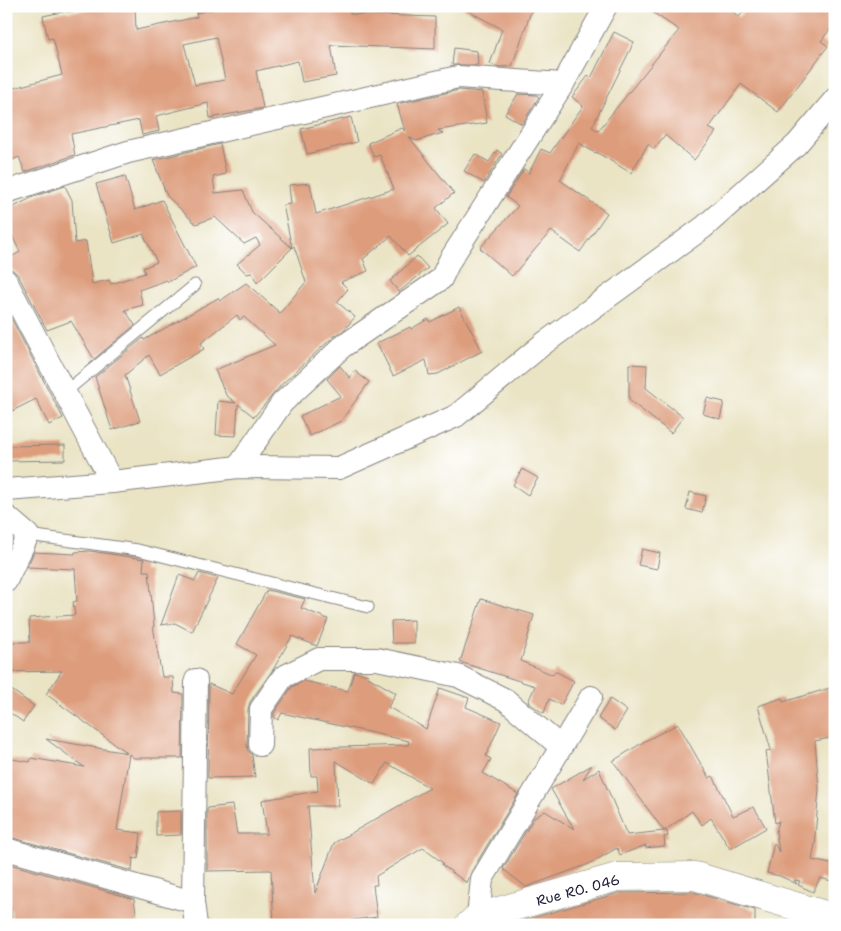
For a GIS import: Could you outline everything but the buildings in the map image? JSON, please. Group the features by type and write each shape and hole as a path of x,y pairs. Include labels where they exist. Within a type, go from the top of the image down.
{"street":[{"path":"238,467 282,403 342,347 441,279 450,260 563,84 606,6"},
{"path":"6,192 128,152 458,77 563,84"},
{"path":"6,490 112,482 238,467 339,468 456,416 543,344 704,226 797,144 835,99"},
{"path":"6,281 112,482"},
{"path":"6,516 28,535 6,581"},
{"path":"260,745 261,709 283,677 319,659 377,659 458,676 506,700 561,747"},
{"path":"196,680 193,902 196,925"},
{"path":"474,921 482,879 591,697"},
{"path":"6,849 193,902"},
{"name":"Rue RO. 046","path":"474,921 617,877 695,876 835,918"}],"lane":[{"path":"65,392 195,285"},
{"path":"28,535 138,550 368,607"}]}
